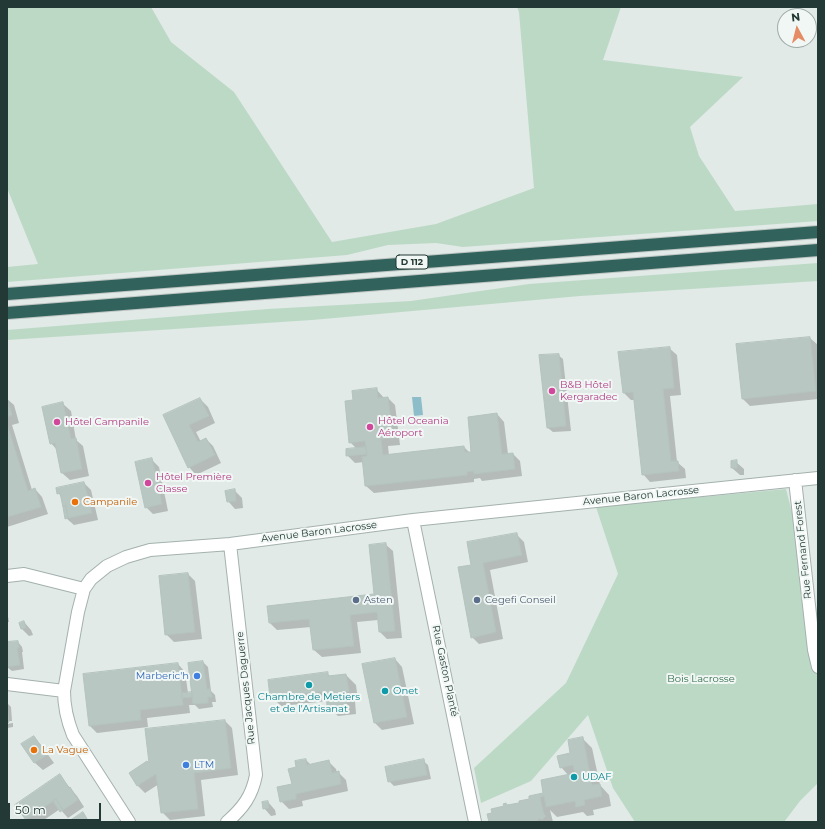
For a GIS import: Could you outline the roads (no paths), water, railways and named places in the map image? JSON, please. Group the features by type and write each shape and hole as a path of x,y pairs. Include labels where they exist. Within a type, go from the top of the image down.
{"highway":[{"name":"D 112","path":"7,294 818,232"},
{"name":"D 112","path":"7,313 818,250"},
{"path":"7,320 54,309"}],"street":[{"name":"Avenue Baron Lacrosse","path":"129,822 73,734 67,719 64,704 64,691 78,612 84,589 91,579 107,566 126,556 150,550 230,544 414,520 818,478"},
{"name":"Rue Fernand Forest","path":"795,480 814,650 818,667"},
{"name":"Rue Gaston Planté","path":"414,520 475,822"},
{"name":"Rue Jacques Daguerre","path":"227,822 238,813 247,800 254,788 256,775 230,544"},
{"path":"7,576 24,574 84,589"},
{"path":"7,684 64,691"}],"water":[{"path":"412,397 421,397 423,415 414,416"}],"place":[{"name":"B&B Hôtel Kergaradec","path":"552,391"},
{"name":"Hôtel Campanile","path":"57,422"},
{"name":"Hôtel Oceania Aéroport","path":"370,427"},
{"name":"Hôtel Première Classe","path":"148,483"},
{"name":"Campanile","path":"75,502"},
{"name":"Asten","path":"356,600"},
{"name":"Cegefi Conseil","path":"477,600"},
{"name":"Marberic'h","path":"197,676"},
{"name":"Chambre de Metiers et de l'Artisanat","path":"309,685"},
{"name":"Onet","path":"385,691"},
{"name":"La Vague","path":"34,750"},
{"name":"LTM","path":"186,765"},
{"name":"UDAF","path":"574,777"}],"park label":[{"name":"Bois Lacrosse","path":"701,679"}]}
